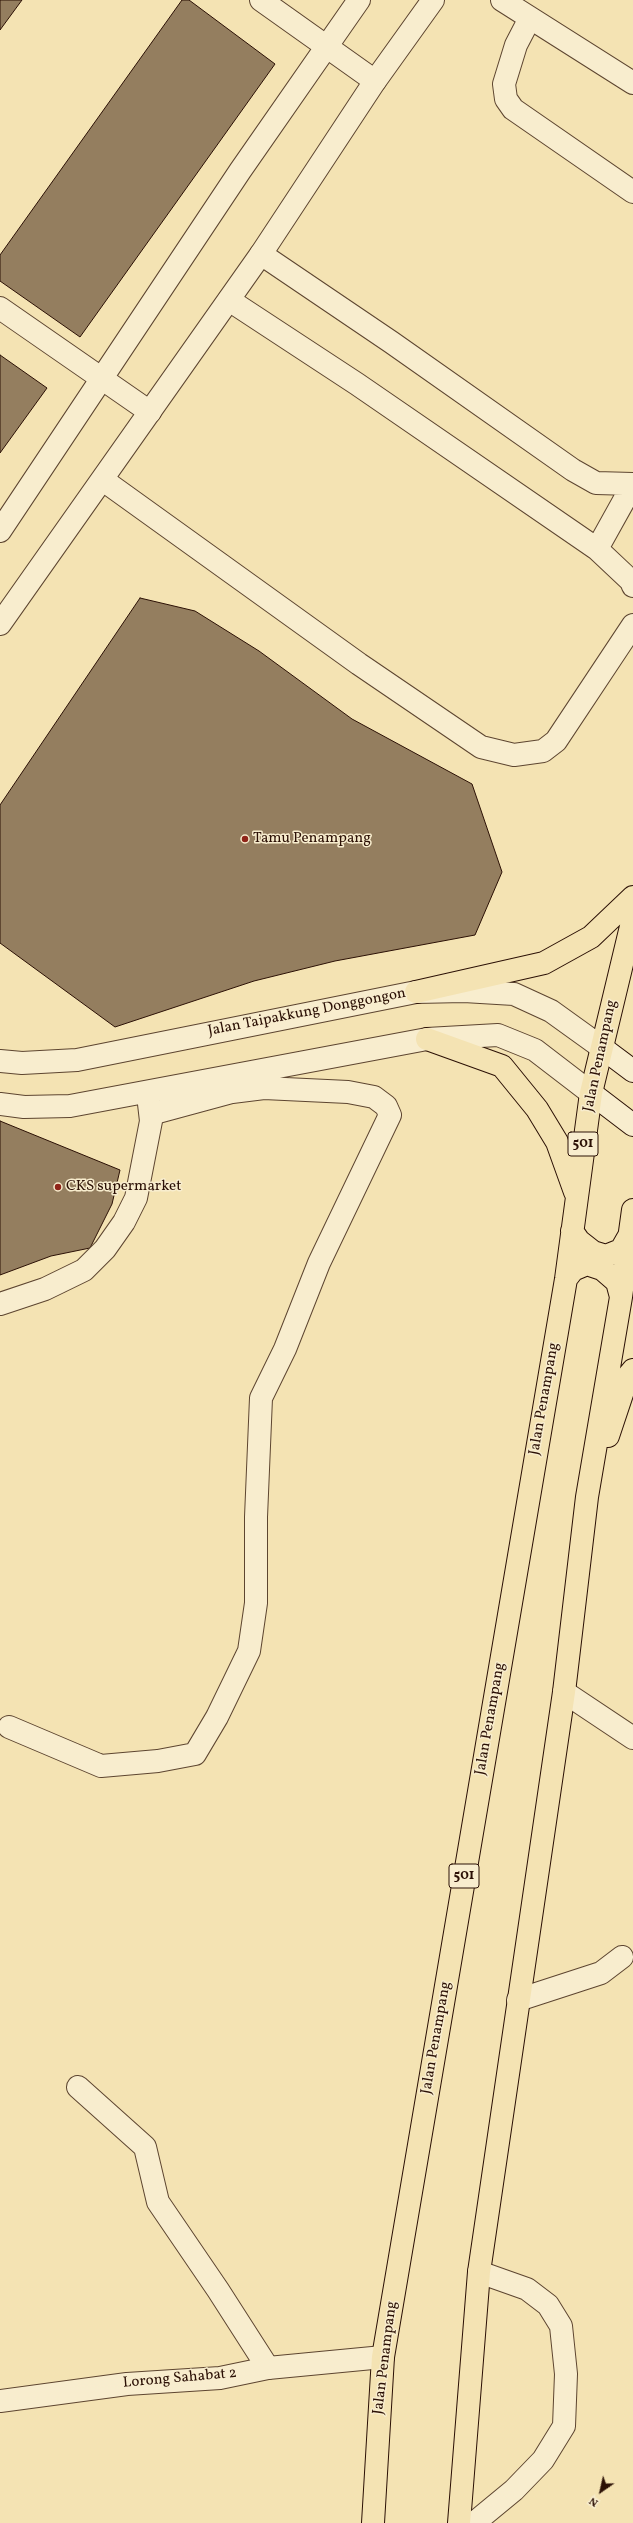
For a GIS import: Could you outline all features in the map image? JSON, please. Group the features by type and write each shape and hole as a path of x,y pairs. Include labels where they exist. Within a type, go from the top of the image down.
{"main road":[{"path":"416,992 544,963 592,937 633,897"},
{"name":"Jalan Penampang","path":"373,2523 384,2357 566,1279 576,1195 591,1093 633,918"},
{"path":"427,1039 502,1066 537,1109 557,1142 576,1195"},
{"path":"460,2523 480,2272 518,2000 564,1692 587,1497 621,1297 633,1210"},
{"path":"572,1231 584,1245 606,1256 621,1250 629,1236"},
{"path":"566,1279 574,1270 587,1264 602,1269 617,1282 621,1297"},
{"path":"587,1497 628,1376 633,1370"}],"street":[{"path":"261,0 375,81"},
{"path":"0,531 100,378 359,0"},
{"path":"0,624 261,254 375,81 433,0"},
{"path":"502,0 633,83"},
{"path":"530,18 516,45 504,84 506,98 513,109 633,192"},
{"path":"261,254 392,342 573,470 596,483 632,485 597,548"},
{"path":"228,300 357,384 597,548 631,581 633,586"},
{"path":"0,308 150,412"},
{"path":"103,480 359,664 481,748 514,754 543,751 556,741 633,625"},
{"name":"Jalan Taipakkung Donggongon","path":"0,1061 22,1063 77,1060 416,992 464,991 514,994 551,1011 633,1071"},
{"path":"0,1104 24,1107 70,1106 147,1090 427,1039 498,1035 535,1050 633,1125"},
{"path":"9,1727 101,1766 158,1761 195,1754 217,1717 249,1651 256,1603 256,1517 261,1398 285,1349 319,1263 390,1115 386,1106 374,1097 348,1092 264,1088 232,1092 151,1114"},
{"path":"0,1304 45,1289 84,1270 104,1249 124,1222 136,1198 152,1121 147,1090"},
{"path":"564,1692 633,1738"},
{"path":"518,2000 601,1973 622,1957"},
{"path":"78,2087 145,2147 158,2202 218,2290 268,2368"},
{"path":"474,2523 514,2490 543,2460 564,2426 566,2374 561,2326 548,2305 527,2289 480,2272"},
{"name":"Lorong Sahabat 2","path":"0,2401 127,2384 220,2378 268,2368 384,2357"}],"building":[{"path":"0,0 22,0 0,30"},
{"path":"182,0 189,0 275,64 80,337 0,281 0,255"},
{"path":"0,355 47,388 0,453"},
{"name":"Tamu Penampang","path":"140,598 195,611 259,651 352,719 472,784 502,872 475,935 335,961 254,981 115,1027 0,943 0,805"},
{"name":"CKS supermarket","path":"0,1121 120,1170 112,1204 90,1248 51,1256 0,1275"}],"place":[{"name":"Tamu Penampang","path":"245,839"},
{"name":"CKS supermarket","path":"58,1187"}]}
